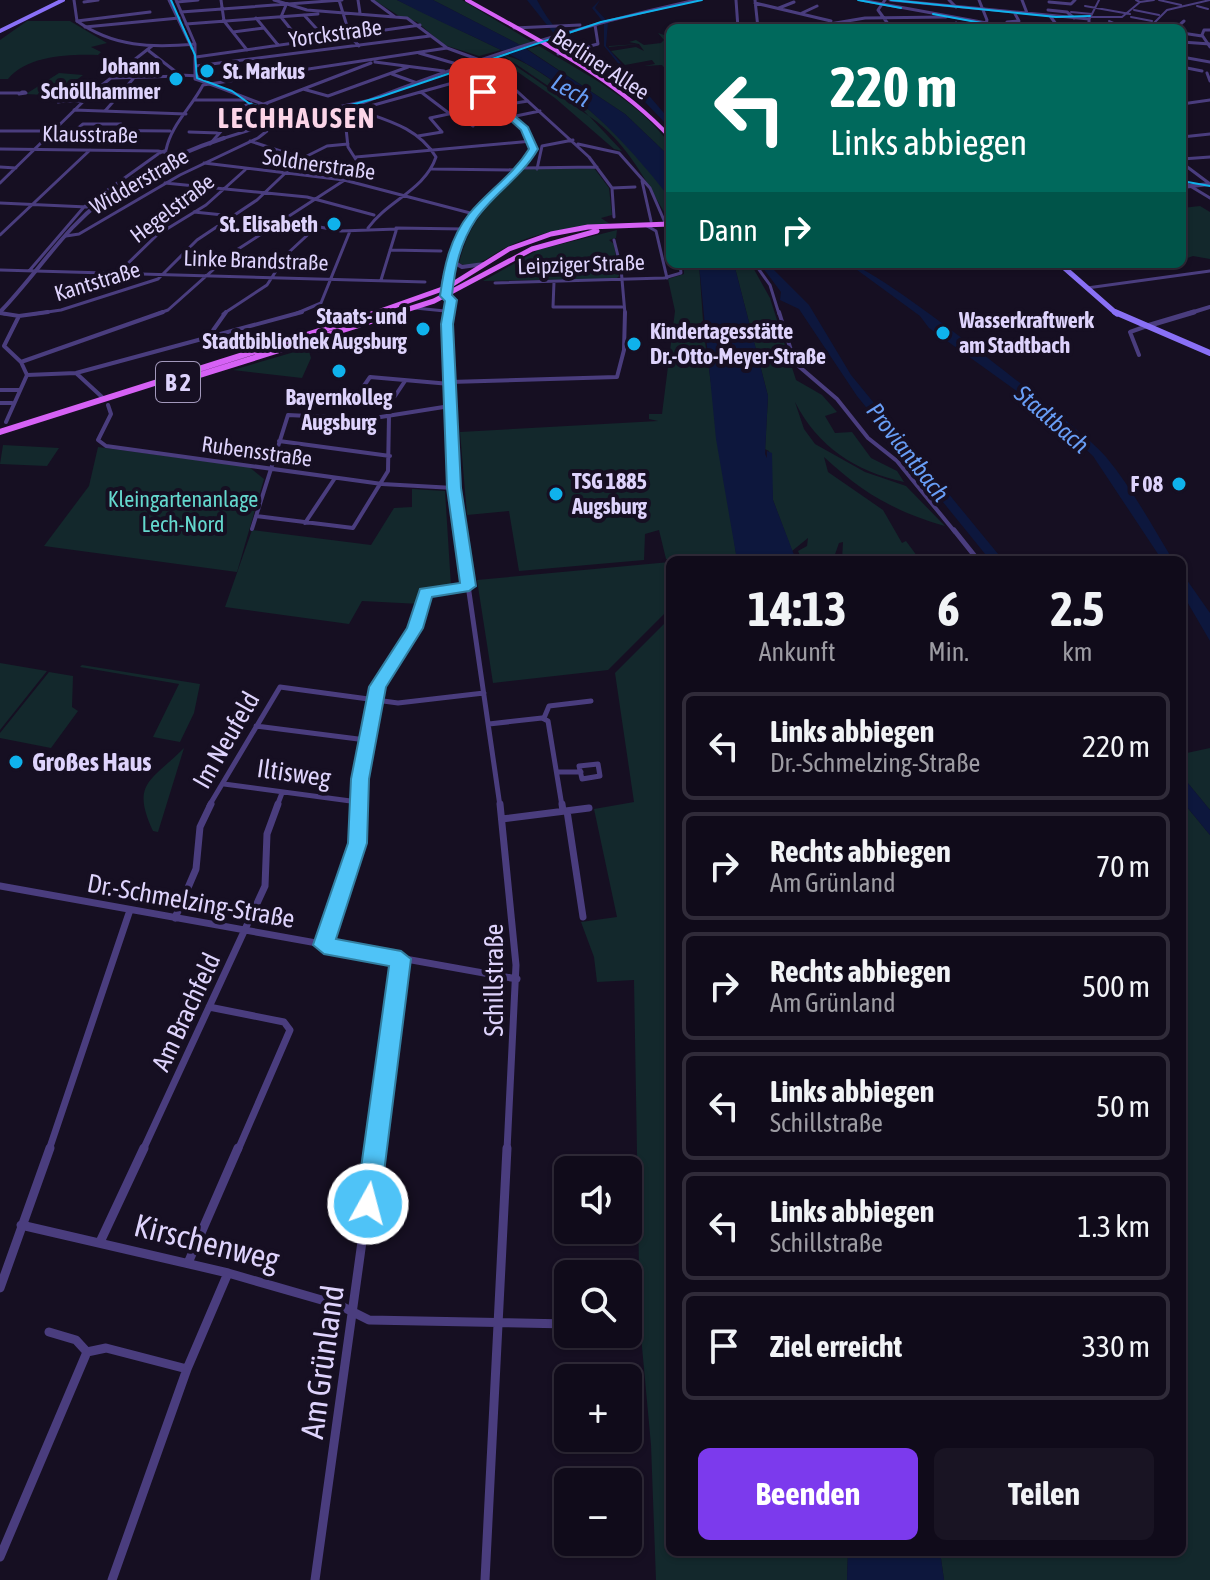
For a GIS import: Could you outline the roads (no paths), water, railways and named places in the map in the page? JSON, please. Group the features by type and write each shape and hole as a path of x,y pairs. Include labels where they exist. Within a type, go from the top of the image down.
{"main road":[{"path":"0,30 61,0"},
{"name":"Berliner Allee","path":"467,0 612,86 652,117 666,133"},
{"name":"B 2","path":"0,433 415,308 446,296 512,259 547,244 604,229 649,224"},
{"name":"B 2","path":"0,433 400,305 448,287 519,245 562,231 649,224 666,226"},
{"path":"1064,268 1121,317 1210,353"}],"street":[{"path":"74,0 77,21 118,43 151,48 193,46"},
{"path":"84,2 98,0"},
{"path":"169,0 193,46"},
{"path":"198,0 177,1 193,46 199,78 206,84 218,86"},
{"path":"221,0 224,21 247,50"},
{"path":"248,0 251,19"},
{"path":"274,0 318,11 395,17 420,25 447,48 480,60 578,144 612,188 614,217"},
{"path":"181,12 340,0 350,35 359,46"},
{"path":"358,0 360,13"},
{"path":"372,0 395,17"},
{"path":"564,36 589,24 696,0"},
{"path":"0,312 94,208 179,155 282,122 366,101 444,71 595,25 704,0"},
{"path":"736,0 738,24"},
{"path":"764,4 775,0"},
{"path":"786,0 794,1"},
{"path":"854,0 1046,16 1094,9"},
{"path":"861,0 884,2 978,24"},
{"path":"949,0 956,7"},
{"path":"979,0 987,24"},
{"path":"1022,0 1027,13"},
{"path":"1043,0 1071,4 1075,0"},
{"path":"1131,12 1139,1 1151,0"},
{"path":"1159,0 1183,6"},
{"path":"317,1 318,11"},
{"path":"779,8 794,1"},
{"path":"1041,22 1046,16 1049,1"},
{"path":"1151,24 1169,10 1208,1"},
{"path":"884,2 883,17 888,24"},
{"path":"758,24 755,3 836,23"},
{"path":"281,17 285,5"},
{"path":"1195,5 1208,9"},
{"path":"261,6 272,17"},
{"path":"802,13 817,6"},
{"path":"1085,8 1131,12 1156,18"},
{"path":"1048,10 1073,14 1094,9"},
{"path":"1094,9 1114,24"},
{"path":"186,24 334,11"},
{"path":"1002,11 1007,24"},
{"path":"77,21 150,12"},
{"path":"1012,24 1019,21 1014,12"},
{"path":"1105,19 1131,12 1156,18"},
{"path":"304,15 326,39"},
{"path":"1046,16 1055,24"},
{"path":"281,17 301,42"},
{"path":"830,24 883,17 919,21 945,17 957,23"},
{"path":"85,27 179,18"},
{"path":"256,18 278,45"},
{"path":"861,18 864,24"},
{"path":"927,24 928,19"},
{"path":"1181,24 1184,21"},
{"path":"569,24 575,29"},
{"path":"514,28 589,24"},
{"path":"196,57 420,25"},
{"path":"558,54 598,44 595,25"},
{"path":"233,32 264,28"},
{"path":"1202,36 1208,30"},
{"path":"581,31 595,33"},
{"path":"1186,34 1202,36 1208,45"},
{"name":"Yorckstraße","path":"196,68 430,36"},
{"path":"1186,42 1208,45"},
{"path":"352,47 365,61"},
{"path":"151,48 157,58 181,77 199,78"},
{"path":"0,183 84,101 151,48"},
{"path":"259,106 373,61 447,48"},
{"path":"419,53 461,66 467,79 511,117 532,141"},
{"path":"1186,57 1210,61"},
{"path":"137,59 157,58"},
{"path":"29,271 84,207 160,153 170,131 186,114 201,86 365,61 444,71"},
{"path":"428,78 461,66"},
{"path":"303,89 321,96 408,67"},
{"path":"193,77 196,68"},
{"path":"1186,69 1206,72 1210,82"},
{"path":"392,74 417,83"},
{"path":"365,76 375,79"},
{"path":"112,78 199,78 251,103 300,118"},
{"path":"105,111 133,79"},
{"path":"147,85 151,79"},
{"path":"356,110 467,79"},
{"path":"474,85 504,81"},
{"path":"487,95 515,90"},
{"path":"421,92 473,126"},
{"path":"0,93 19,93"},
{"path":"195,100 244,100"},
{"path":"1186,103 1210,100"},
{"path":"64,101 84,101"},
{"path":"418,136 442,132 428,120 528,101"},
{"path":"210,144 242,107 251,103"},
{"path":"348,106 418,136 432,150 436,161 432,169 374,215 367,229"},
{"path":"74,110 186,114"},
{"path":"279,111 291,118"},
{"path":"511,117 540,111"},
{"path":"282,122 300,118"},
{"path":"21,362 156,316 180,302 205,274 312,198 360,169 348,144 345,119"},
{"name":"Widderstraße","path":"66,236 79,234 165,183 250,141 266,132 266,127"},
{"path":"0,131 170,131"},
{"path":"189,132 219,133"},
{"path":"1186,137 1210,134"},
{"path":"1202,135 1210,140"},
{"path":"537,169 542,146 574,140"},
{"path":"250,141 302,158"},
{"path":"356,157 532,141"},
{"name":"Schillstraße","path":"485,1580 517,979 513,900 454,488 445,311 448,287 443,283 444,270 464,229 474,214 531,158 532,141"},
{"name":"Kantstraße","path":"0,312 19,316 77,306 153,282 197,240 265,193 302,158 327,146 348,144"},
{"name":"Leipziger Straße","path":"578,144 617,152 650,188 666,225"},
{"name":"Klausstraße","path":"0,149 179,155"},
{"path":"0,235 29,204 90,150"},
{"path":"1186,160 1210,157"},
{"name":"Soldnerstraße","path":"204,163 344,180 474,214"},
{"path":"1186,164 1210,185"},
{"path":"0,167 16,168"},
{"path":"432,169 597,167"},
{"name":"Hegelstraße","path":"119,272 154,238 194,212 245,170"},
{"name":"Leipziger Straße","path":"642,179 649,224"},
{"path":"165,183 312,198 374,215"},
{"path":"1186,185 1210,185"},
{"path":"1191,186 1210,198"},
{"path":"612,188 635,187"},
{"path":"642,187 650,188"},
{"path":"102,193 113,194"},
{"path":"0,203 94,208"},
{"path":"194,212 233,216"},
{"path":"282,220 315,228 350,231 464,229"},
{"name":"Leipziger Straße","path":"659,227 667,278"},
{"path":"209,336 218,318 264,289 287,254 315,228"},
{"path":"381,280 396,230"},
{"path":"27,375 76,373 309,310 321,303 350,231"},
{"path":"405,381 395,396 361,390 370,377 450,383 613,379 619,374 622,359 621,279 614,240"},
{"path":"390,250 441,251"},
{"path":"450,260 466,268 486,264"},
{"name":"Leipziger Straße","path":"495,283 667,278 681,273 680,268"},
{"path":"758,268 770,285 795,363 837,399 868,438 897,461 975,556"},
{"name":"Linke Brandstraße","path":"0,270 425,282"},
{"path":"1087,288 1210,271"},
{"path":"554,282 553,307 622,307"},
{"name":"Schillstraße","path":"446,296 451,300 447,324"},
{"path":"1139,355 1130,332 1210,307"},
{"path":"415,308 445,311"},
{"path":"19,316 7,334 4,346 21,362 27,375"},
{"path":"76,373 102,397"},
{"path":"3,419 27,375"},
{"path":"0,390 19,390"},
{"path":"0,403 12,403"},
{"name":"Rubensstraße","path":"108,405 111,414 98,440 102,445 382,484 454,488"},
{"path":"252,529 286,417 293,413 361,419 450,406"},
{"path":"256,516 353,528 382,484 390,456 389,416"},
{"path":"279,441 390,456"},
{"path":"305,523 335,478"},
{"path":"324,945 358,843 358,802 366,740 376,702 373,698 386,669 415,628 426,593 469,586"},
{"name":"Im Neufeld","path":"175,918 196,869 200,827 280,687 398,703 484,693"},
{"path":"544,718 549,706 591,701"},
{"path":"489,724 544,718 548,721 583,917"},
{"path":"256,726 366,740"},
{"path":"557,772 579,772"},
{"name":"Iltisweg","path":"224,784 358,802"},
{"name":"Am Brachfeld","path":"100,1242 247,931 265,886 267,834 282,793"},
{"path":"502,819 589,808"},
{"name":"Dr.-Schmelzing-Straße","path":"0,886 517,979"},
{"path":"0,1288 73,1084 130,910"},
{"name":"Am Grünland","path":"315,1580 401,959"},
{"path":"188,1263 290,1030 284,1022 209,1007"},
{"name":"Kirschenweg","path":"21,1225 228,1273 353,1312 369,1320 554,1324"},
{"path":"112,1580 187,1369 228,1273"},
{"path":"49,1332 76,1340 87,1352"},
{"path":"87,1352 106,1348 187,1369"},
{"path":"0,1557 87,1352"}],"water":[{"name":"Lech","path":"397,0 433,0 520,45 625,114 666,153 666,193 594,114 550,79 501,50"},
{"path":"527,0 537,0 558,32 585,57 647,99 604,46 604,23 592,8 600,0 595,8 608,22 606,46 666,115 666,124 644,101 559,40"},
{"path":"699,268 735,268 768,396 765,454 767,458 767,451 772,453 773,500 794,556 736,556 716,439"},
{"name":"Proviantbach","path":"763,268 772,268 809,305 851,375 1000,556 987,556 857,396 799,309 780,300 781,292"},
{"path":"854,268 866,271 935,318 1090,441 1124,481 1171,556 1159,556 1093,456 1047,413 929,328 920,316"},
{"path":"1186,579 1210,613 1210,641 1186,600"},
{"path":"1186,781 1210,810 1210,835 1186,806"},
{"path":"848,1556 941,1556 944,1580 847,1580"}],"tram line":[{"path":"171,0 195,55 197,78 232,91 250,104 304,118 380,97 601,22 702,0"},
{"path":"858,0 901,8"},
{"path":"891,0 1056,17 1090,16"},
{"path":"933,14 987,24"},
{"path":"1186,182 1210,186"}],"place":[{"name":"St. Markus","path":"207,71"},
{"name":"Johann Schöllhammer","path":"176,79"},
{"name":"St. Elisabeth","path":"334,224"},
{"name":"Staats- und Stadtbibliothek Augsburg","path":"423,329"},
{"name":"Wasserkraftwerk am Stadtbach","path":"943,333"},
{"name":"Kindertagesstätte Dr.-Otto-Meyer-Straße","path":"634,344"},
{"name":"Bayernkolleg Augsburg","path":"339,371"},
{"name":"F 08","path":"1179,484"},
{"name":"TSG 1885 Augsburg","path":"556,494"},
{"name":"Großes Haus","path":"16,762"}],"district":[{"name":"LECHHAUSEN","path":"297,118"}],"water label":[{"name":"Stadtbach","path":"1052,419"}],"park label":[{"name":"Kleingartenanlage Lech-Nord","path":"183,512"}]}
